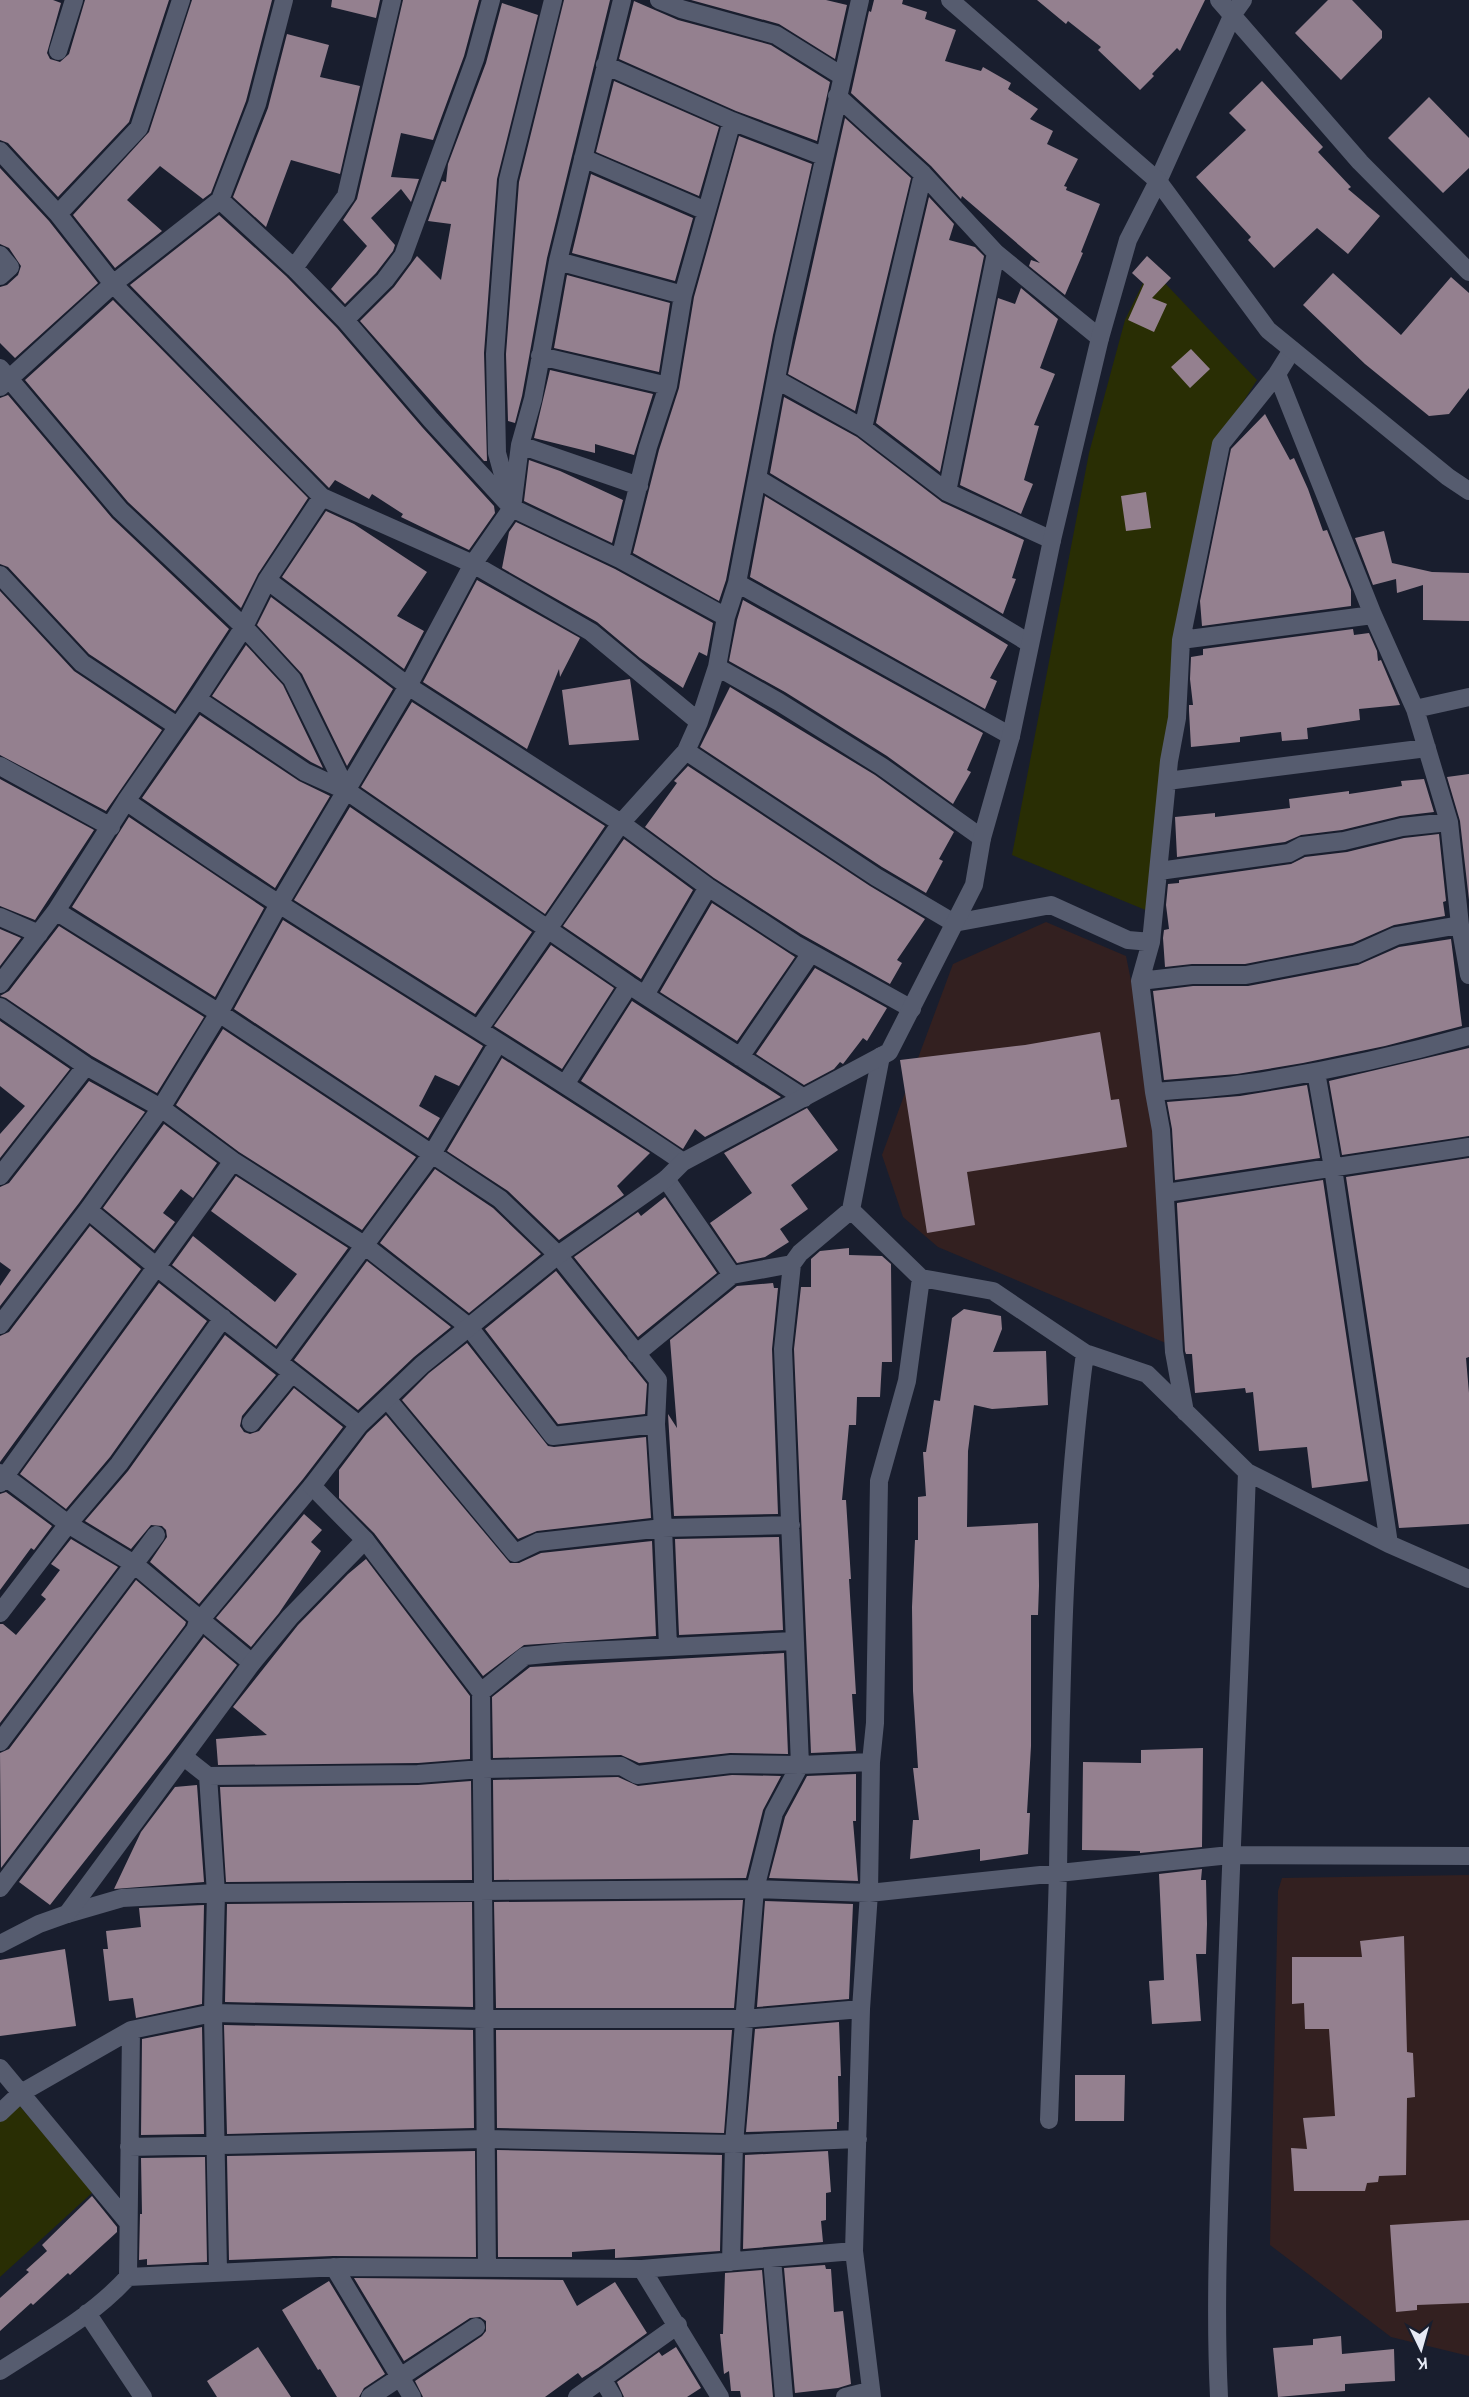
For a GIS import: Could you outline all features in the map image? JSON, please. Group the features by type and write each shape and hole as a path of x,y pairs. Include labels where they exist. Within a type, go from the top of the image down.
{"street":[{"path":"58,51 74,0"},
{"path":"58,214 139,128 181,0"},
{"path":"284,0 257,104 220,200 113,284 3,378 120,510 244,627 292,679 347,790"},
{"path":"294,268 346,196 392,0"},
{"path":"345,320 385,280 404,256 475,59 491,0"},
{"path":"512,508 497,453 495,354 508,180 553,0"},
{"path":"0,1325 88,1210 161,1108 408,686 472,564 512,508 520,445 533,399 558,261 622,0"},
{"path":"659,0 681,9 776,35 842,76"},
{"path":"479,1029 621,824 686,751 699,722 717,667 726,617 737,583 824,156 860,0"},
{"path":"950,0 1158,181 1268,330 1448,477 1469,491"},
{"path":"1219,0 1238,7 1360,162 1469,272"},
{"path":"0,1888 201,1620 312,1486 359,1425 422,1365 558,1255 666,1179 684,1162 889,1052 974,885 982,838 1011,736 1052,540 1100,338 1128,240 1158,181 1238,7"},
{"path":"605,65 732,121 824,156"},
{"path":"837,96 923,174 996,253 1100,338"},
{"path":"621,559 648,447 668,386 683,295 732,121"},
{"path":"0,151 58,214 113,284 322,497 472,564 591,632 699,722"},
{"path":"583,158 706,211"},
{"path":"864,428 923,174"},
{"path":"220,200 294,268 345,320 431,420 512,508 621,559 726,617"},
{"path":"947,492 996,253"},
{"path":"0,255 10,267 0,276"},
{"path":"558,261 683,295"},
{"path":"1185,1412 1174,1352 1161,1130 1140,981 1151,942 1167,781 1177,718 1181,640 1221,444 1277,374 1292,350"},
{"path":"540,356 668,386"},
{"path":"1277,374 1373,615 1415,709 1449,822 1460,925 1469,975"},
{"path":"777,380 864,428 947,492 1052,540"},
{"path":"520,445 639,486"},
{"path":"758,479 1029,643"},
{"path":"0,984 56,911 126,801 197,699 244,627 267,580 322,497"},
{"path":"0,575 82,663 177,726"},
{"path":"267,580 408,686 621,824 708,887 811,953 912,1009"},
{"path":"737,583 1011,736"},
{"path":"1181,640 1373,615"},
{"path":"717,667 779,702 880,766 982,838"},
{"path":"1415,709 1469,697"},
{"path":"197,699 305,772 347,790 629,985 804,1098"},
{"path":"1167,781 1426,748"},
{"path":"686,751 876,878 954,923 1051,905 1128,940 1151,942"},
{"path":"0,766 111,827"},
{"path":"126,801 279,904 498,1043 566,1083 684,1162"},
{"path":"1159,871 1289,854 1302,846 1344,841 1402,827 1449,822"},
{"path":"645,995 708,887"},
{"path":"56,911 219,1012 500,1199 558,1255 658,1380 656,1424 668,1646"},
{"path":"0,918 39,934"},
{"path":"1140,981 1192,975 1246,975 1356,954 1396,936 1460,925"},
{"path":"740,1057 811,953"},
{"path":"566,1083 629,985"},
{"path":"0,1008 86,1066 161,1108 233,1161 364,1245 468,1327 553,1436 656,1424"},
{"path":"1154,1092 1247,1084 1316,1072 1418,1050 1469,1035"},
{"path":"251,1423 364,1245 432,1154 498,1043"},
{"path":"731,2262 734,2144 755,1889 774,1813 800,1765 783,1349 792,1264 800,1254 851,1210 881,1056"},
{"path":"0,1176 86,1066"},
{"path":"1316,1072 1333,1168 1389,1544"},
{"path":"1166,1193 1469,1147"},
{"path":"233,1161 158,1268 2,1478 68,1524 134,1564 252,1663"},
{"path":"666,1179 732,1275"},
{"path":"88,1210 158,1268 359,1425"},
{"path":"851,1210 921,1278 993,1291 1085,1353 1147,1374 1247,1472 1389,1544 1469,1579"},
{"path":"636,1354 732,1275 792,1264"},
{"path":"845,2397 870,2394 854,2251 861,2009 869,1893 871,1762 875,1723 879,1481 907,1380 921,1278"},
{"path":"0,1613 68,1524 119,1464 223,1318"},
{"path":"1049,2120 1058,1872 1060,1690 1074,1437 1085,1353"},
{"path":"387,1399 515,1553 538,1542 663,1528 791,1526"},
{"path":"1219,2397 1217,2348 1219,2222 1230,1855 1247,1472"},
{"path":"312,1486 365,1540 481,1692 487,2267"},
{"path":"0,1742 156,1535"},
{"path":"67,1914 252,1663 290,1617 365,1540"},
{"path":"481,1692 525,1656 668,1646 794,1641"},
{"path":"184,1757 208,1776 418,1774 482,1769 621,1766 637,1775 731,1764 800,1765 871,1762"},
{"path":"208,1776 216,1893 213,2013 218,2271"},
{"path":"0,1944 39,1924 122,1898 216,1893 482,1890 755,1889 869,1893 1230,1855 1469,1856"},
{"path":"0,2113 21,2093 131,2031 213,2013 485,2019 744,2019 861,2009"},
{"path":"0,2372 87,2313 115,2292 128,2277 131,2031"},
{"path":"0,2068 127,2221"},
{"path":"129,2147 486,2139 734,2144 858,2139"},
{"path":"128,2277 334,2267 642,2270 854,2251"},
{"path":"772,2259 784,2397"},
{"path":"334,2267 412,2397"},
{"path":"642,2270 678,2325 720,2397"},
{"path":"87,2313 143,2397"},
{"path":"577,2397 678,2325"},
{"path":"370,2397 476,2327"},
{"path":"603,2380 613,2397"}],"shaded area":[{"path":"1046,922 1126,956 1160,1125 1180,1349 938,1247 903,1217 882,1155 953,964"},
{"path":"1469,1875 1469,2356 1391,2337 1270,2245 1278,1891 1282,1878"}],"green space":[{"path":"1145,279 1161,279 1257,380 1210,454 1190,576 1148,911 1012,855 1089,453 1125,320"},
{"path":"18,2104 93,2192 0,2277 0,2122"}],"building":[{"path":"0,0 53,0 61,3 47,53 50,59 60,62 69,54 85,0 169,0 129,122 58,197 8,143 0,140"},
{"path":"192,0 272,0 246,101 211,193 203,199 160,166 127,200 162,231 115,268 73,215 149,132"},
{"path":"332,0 380,0 376,18 331,7"},
{"path":"403,0 479,0 464,56 433,140 401,133 391,177 419,179 411,202 401,189 371,218 395,245 393,251 376,273 345,304 331,289 367,246 343,220 357,199"},
{"path":"564,0 610,0 547,258 515,423 508,421 506,354 519,182"},
{"path":"691,0 826,0 847,5 835,59 779,24"},
{"path":"874,0 903,0 902,4 927,12 925,19 956,30 945,61 981,71 983,67 1011,83 1008,89 1038,109 1030,119 1053,131 1047,144 1078,159 1064,186 1067,187 1066,190 1100,204 1065,295 1029,266 1031,260 1040,263 962,196 961,199 931,166 851,93 869,11 871,12"},
{"path":"1037,0 1205,0 1180,51 1177,48 1140,90 1098,50 1101,47 1068,21 1066,24"},
{"path":"1328,0 1352,0 1382,31 1382,38 1341,80 1295,33"},
{"path":"634,1 678,20 771,45 830,82 817,141 736,111 619,59"},
{"path":"502,3 538,15 497,179 484,353 487,461 484,461 360,321 394,287 417,256 441,280 451,224 428,221 442,181 446,182 448,164 486,63"},
{"path":"287,34 329,45 320,77 360,86 340,174 291,160 266,227 233,197 268,108"},
{"path":"614,81 719,127 699,196 596,152"},
{"path":"1262,81 1323,147 1318,152 1351,187 1348,189 1380,216 1348,254 1317,228 1274,268 1248,240 1251,237 1196,177 1246,130 1229,113"},
{"path":"1429,97 1469,138 1469,168 1443,193 1388,138"},
{"path":"845,118 911,178 855,411 788,374"},
{"path":"739,136 812,164 773,335 726,580 719,601 633,553 659,450 679,388 694,297"},
{"path":"0,168 49,221 98,283 15,358 0,343 0,287 7,285 18,275 21,266 9,248 0,244"},
{"path":"591,174 693,218 675,281 572,253"},
{"path":"929,197 954,224 949,240 975,247 984,256 940,472 876,423"},
{"path":"219,215 286,276 337,328 494,506 495,513 469,550 401,517 403,514 372,494 369,499 335,480 329,488 130,285"},
{"path":"1147,256 1171,278 1152,298 1167,304 1154,332 1128,320 1144,284 1132,273"},
{"path":"1333,273 1401,335 1451,277 1469,293 1469,388 1449,414 1429,416 1365,364 1303,305"},
{"path":"567,275 670,303 659,372 554,348"},
{"path":"1021,288 1058,319 1040,368 1055,374 1034,425 1039,426 1024,480 1033,484 1021,514 960,485 998,298 1015,304"},
{"path":"113,300 308,498 258,574 241,608 128,502 25,380"},
{"path":"1191,349 1210,369 1190,388 1171,367"},
{"path":"550,370 653,394 634,455 595,444 595,453 534,438"},
{"path":"8,395 112,518 229,629 175,711 89,654 8,567 0,564 0,398"},
{"path":"784,397 857,437 942,502 1024,540 1012,578 1016,579 1003,614 770,473"},
{"path":"1265,414 1290,460 1294,458 1323,531 1327,530 1351,590 1351,606 1202,626 1200,601 1231,449"},
{"path":"529,460 560,471 623,500 612,543 524,501"},
{"path":"1146,492 1151,528 1126,531 1121,496"},
{"path":"765,496 1008,645 990,678 997,681 985,709 750,577"},
{"path":"326,511 354,524 427,572 397,616 424,631 404,669 282,577"},
{"path":"516,522 615,569 713,623 707,656 699,652 683,688 640,658 597,622 502,568 509,532"},
{"path":"1384,531 1392,563 1432,572 1469,573 1469,621 1423,620 1423,585 1397,593 1396,579 1373,585 1355,538"},
{"path":"477,580 580,638 560,677 559,669 527,749 423,682"},
{"path":"0,591 74,671 162,730 106,811 0,755"},
{"path":"271,597 393,689 347,766 302,674 257,625"},
{"path":"743,600 983,733 967,770 971,772 953,804 887,756 785,692 729,661"},
{"path":"1353,629 1354,635 1369,633 1377,651 1378,661 1381,660 1400,705 1359,709 1360,720 1307,728 1308,739 1282,741 1281,732 1240,737 1240,742 1191,747 1189,705 1193,705 1190,679 1191,657 1203,655 1203,649"},
{"path":"246,645 283,685 323,768 212,696"},
{"path":"630,679 639,740 569,745 562,690"},
{"path":"730,687 875,775 954,832 939,859 943,861 926,893 882,867 700,747"},
{"path":"412,702 605,826 545,914 361,787"},
{"path":"200,715 299,781 330,796 275,888 142,798"},
{"path":"688,766 870,886 925,919 897,960 902,963 890,984 801,934 714,878 645,827 677,783 674,781"},
{"path":"1469,774 1469,900 1460,821 1447,777"},
{"path":"0,779 94,830 35,920 0,906"},
{"path":"1424,779 1434,812 1400,816 1342,830 1301,835 1285,842 1177,857 1175,817 1215,813 1215,817 1290,808 1289,799 1349,791 1349,794 1402,786 1401,781"},
{"path":"350,807 532,932 475,1014 294,900"},
{"path":"129,817 264,908 215,997 72,907"},
{"path":"1439,834 1446,901 1443,902 1445,916 1394,925 1353,943 1245,964 1192,964 1165,967 1163,938 1164,930 1169,929 1166,905 1168,884 1179,883 1179,880 1291,864 1305,857 1347,852 1404,838"},
{"path":"624,839 693,890 641,979 563,926"},
{"path":"712,903 795,957 737,1041 660,992"},
{"path":"283,920 483,1046 459,1086 435,1075 419,1106 440,1118 428,1138 234,1009"},
{"path":"59,926 204,1017 157,1093 92,1056 0,996 9,991"},
{"path":"0,929 21,938 0,966"},
{"path":"1451,939 1462,1026 1385,1046 1303,1063 1237,1074 1164,1080 1153,991 1193,986 1248,986 1358,965 1399,947"},
{"path":"551,945 614,988 562,1069 494,1026"},
{"path":"815,968 887,1008 867,1041 863,1038 843,1064 840,1062 834,1069 804,1085 756,1054"},
{"path":"632,1001 781,1097 705,1137 695,1129 683,1149 581,1081"},
{"path":"0,1021 70,1069 0,1158 0,1134 25,1106 0,1086"},
{"path":"223,1029 416,1157 362,1230 239,1152 176,1105"},
{"path":"1100,1032 1111,1100 1119,1099 1127,1147 967,1172 975,1225 927,1233 900,1060 1025,1045"},
{"path":"1469,1048 1469,1136 1342,1155 1329,1081"},
{"path":"502,1058 650,1153 617,1186 624,1195 559,1240 508,1191 447,1151"},
{"path":"89,1081 145,1112 0,1306 0,1286 11,1270 0,1262 0,1187 9,1183"},
{"path":"1307,1085 1320,1158 1175,1180 1172,1129 1167,1102 1240,1096"},
{"path":"807,1108 838,1150 791,1185 808,1209 780,1229 789,1242 765,1257 737,1263 710,1223 752,1193 724,1153"},
{"path":"164,1124 217,1163 193,1198 181,1189 163,1213 175,1222 154,1250 103,1208"},
{"path":"1469,1158 1469,1357 1466,1358 1469,1393 1469,1524 1399,1528 1346,1177"},
{"path":"435,1169 493,1208 541,1254 469,1313 380,1243"},
{"path":"236,1176 348,1248 276,1346 172,1265 193,1236 275,1302 297,1274 211,1211"},
{"path":"1323,1180 1368,1481 1312,1488 1307,1447 1259,1451 1253,1392 1246,1393 1245,1388 1195,1393 1192,1354 1186,1354 1185,1351 1177,1203"},
{"path":"665,1197 717,1273 638,1337 574,1257 638,1212 641,1216"},
{"path":"90,1226 141,1269 0,1462 0,1336 9,1332"},
{"path":"849,1248 849,1255 882,1256 891,1264 892,1362 882,1362 880,1397 857,1397 856,1425 849,1425 842,1500 846,1500 851,1579 849,1579 856,1694 852,1694 856,1751 811,1753 794,1349 801,1287 811,1287 811,1259 820,1251"},
{"path":"367,1261 451,1327 414,1357 358,1410 294,1360"},
{"path":"556,1271 647,1384 645,1414 558,1424 485,1329"},
{"path":"159,1283 207,1321 110,1457 66,1509 20,1474"},
{"path":"773,1283 774,1288 778,1288 772,1349 778,1514 674,1516 668,1414 677,1428 670,1340 737,1286"},
{"path":"964,1309 1001,1316 1002,1329 993,1352 1046,1351 1048,1405 992,1409 974,1405 968,1451 967,1527 1038,1523 1038,1615 1031,1615 1028,1854 980,1861 980,1849 910,1859 913,1820 919,1820 913,1768 918,1768 913,1691 912,1607 915,1540 918,1540 918,1497 926,1496 923,1452 926,1452 934,1400 940,1401 952,1318"},
{"path":"225,1335 276,1375 242,1416 240,1426 244,1432 250,1434 259,1431 294,1388 343,1427 199,1604 150,1562 167,1537 166,1530 162,1526 151,1525 131,1549 85,1521 128,1471"},
{"path":"467,1343 548,1446 646,1437 651,1518 537,1531 518,1539 402,1400 429,1373"},
{"path":"386,1415 510,1563 519,1563 541,1553 652,1541 656,1636 524,1645 483,1676 374,1533 339,1498 339,1470 367,1433"},
{"path":"6,1492 52,1526 34,1550 31,1548 0,1590 0,1494"},
{"path":"304,1514 322,1530 311,1542 321,1551 279,1613 251,1647 216,1618"},
{"path":"779,1537 783,1630 679,1635 675,1539"},
{"path":"71,1539 118,1567 0,1723 0,1624 16,1635 46,1599 41,1595 60,1570 51,1564"},
{"path":"366,1559 470,1696 470,1759 418,1763 218,1765 216,1739 267,1735 233,1707 298,1625"},
{"path":"136,1580 186,1622 185,1625 1,1868 0,1753 9,1749"},
{"path":"204,1637 237,1665 50,1905 19,1882"},
{"path":"784,1653 788,1754 730,1753 639,1763 621,1755 493,1758 492,1697 530,1667"},
{"path":"1203,1748 1202,1847 1140,1853 1140,1851 1082,1850 1083,1762 1141,1763 1141,1750"},
{"path":"856,1774 856,1821 853,1821 858,1881 769,1878 785,1817 807,1776"},
{"path":"732,1775 781,1776 763,1810 746,1878 494,1880 493,1780 618,1777 638,1786"},
{"path":"471,1781 472,1880 226,1882 220,1787 418,1785"},
{"path":"197,1785 204,1882 114,1889 141,1832 175,1787"},
{"path":"1202,1869 1201,1880 1206,1880 1206,1954 1196,1954 1201,2021 1152,2024 1149,1981 1164,1980 1159,1874"},
{"path":"743,1900 734,2008 496,2008 494,1902"},
{"path":"765,1901 853,1904 849,1999 757,2007"},
{"path":"472,1902 473,2007 225,2002 227,1904"},
{"path":"204,1905 202,2004 136,2018 133,1998 109,2001 103,1949 108,1949 106,1931 141,1927 139,1908"},
{"path":"1404,1936 1407,2052 1413,2053 1415,2097 1407,2098 1406,2175 1379,2176 1378,2182 1367,2183 1365,2191 1294,2191 1291,2148 1307,2149 1303,2118 1335,2116 1329,2029 1305,2029 1304,2003 1292,2004 1292,1957 1362,1957 1360,1941"},
{"path":"65,1949 76,2026 0,2036 0,1960"},
{"path":"839,2022 841,2076 838,2076 839,2122 837,2122 837,2129 746,2132 755,2029"},
{"path":"224,2025 473,2030 474,2128 227,2134"},
{"path":"202,2027 204,2134 141,2135 142,2039"},
{"path":"496,2030 732,2030 724,2133 497,2128"},
{"path":"1075,2075 1125,2075 1124,2121 1075,2121"},
{"path":"497,2150 722,2155 720,2251 615,2258 615,2249 572,2252 572,2257 498,2257"},
{"path":"475,2151 476,2257 333,2256 229,2260 227,2156"},
{"path":"828,2151 831,2192 826,2193 826,2220 821,2221 823,2242 743,2249 745,2155"},
{"path":"205,2157 207,2262 147,2265 147,2259 139,2260 140,2214 142,2214 141,2158"},
{"path":"92,2196 117,2227 117,2232 70,2275 68,2273 0,2331 0,2298 29,2272 26,2270 47,2251 42,2245"},
{"path":"1469,2220 1469,2303 1417,2305 1417,2310 1396,2312 1390,2225"},
{"path":"825,2265 826,2269 831,2269 834,2312 843,2311 851,2384 838,2388 795,2393 784,2268"},
{"path":"762,2270 773,2397 741,2397 740,2391 731,2391 729,2371 724,2374 720,2334 723,2334 725,2273"},
{"path":"354,2278 563,2280 577,2306 615,2282 647,2333 598,2368 582,2378 578,2373 545,2397 423,2397 415,2381 482,2336 486,2331 486,2321 480,2317 470,2318 404,2361"},
{"path":"329,2281 385,2374 364,2388 359,2397 337,2397 282,2310"},
{"path":"1341,2336 1342,2354 1394,2349 1395,2381 1345,2384 1345,2391 1278,2397 1273,2348 1313,2345 1313,2339"},
{"path":"258,2347 291,2397 217,2397 207,2381"},
{"path":"676,2347 701,2388 687,2397 624,2397 617,2382 659,2352 662,2356"}]}
